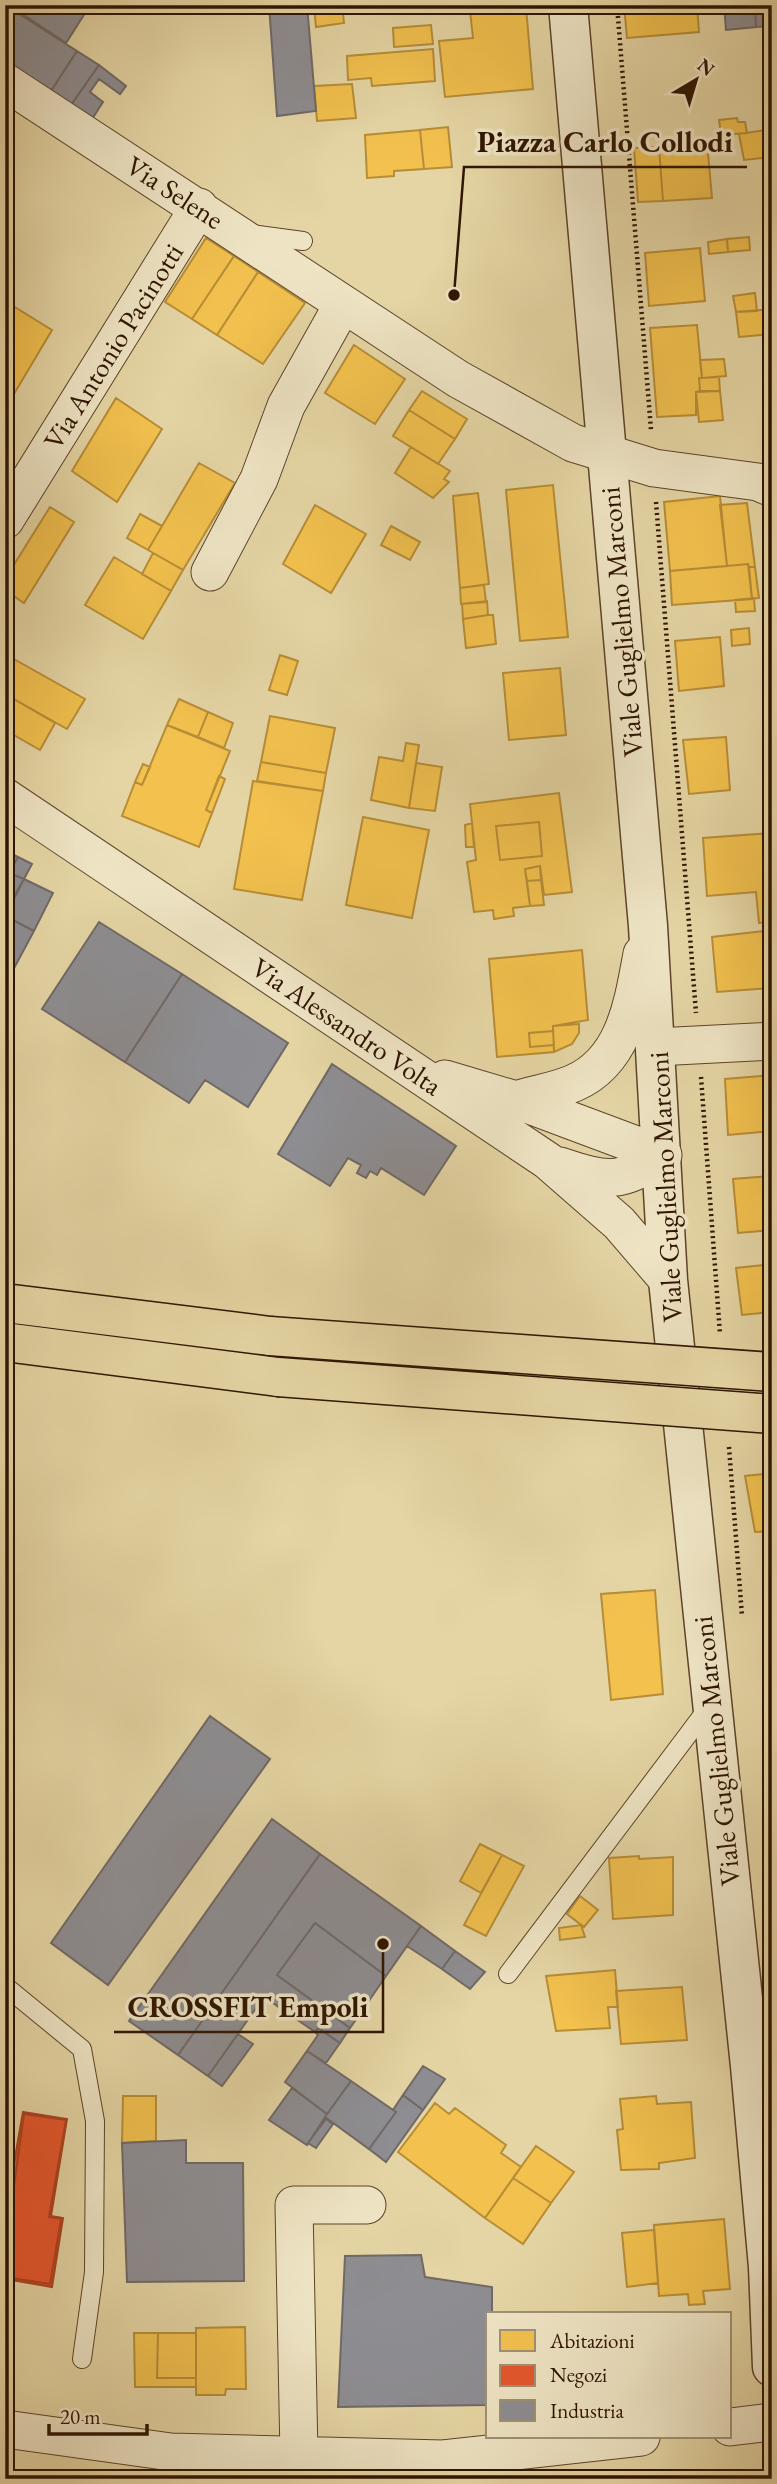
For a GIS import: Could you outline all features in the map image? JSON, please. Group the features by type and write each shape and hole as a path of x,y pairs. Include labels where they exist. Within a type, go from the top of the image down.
{"highway":[{"path":"5,1303 270,1336 772,1371"},
{"path":"5,1342 278,1377 772,1414"}],"street":[{"name":"Viale Guglielmo Marconi","path":"568,5 648,926 668,1280 711,1705 761,2065 772,2367"},
{"name":"Via Selene","path":"5,82 458,379 573,443 654,468 758,482 772,488"},
{"name":"Via Antonio Pacinotti","path":"5,520 199,207"},
{"path":"210,572 258,479 286,406 343,304"},
{"name":"Via Alessandro Volta","path":"5,797 548,1161 619,1223 668,1280"},
{"path":"516,1100 575,1083 608,1056 628,1022 648,926"},
{"path":"656,1047 772,1041"},
{"path":"414,1069 516,1100 663,1155"},
{"path":"548,1161 598,1179 630,1174 663,1155"},
{"path":"299,2456 294,2205 367,2205"},
{"path":"732,2427 772,2422"},
{"path":"5,2429 171,2452 443,2459 632,2438"}],"lane":[{"path":"236,232 303,241"},
{"path":"508,1974 711,1705"},
{"path":"5,1986 82,2049 94,2121 94,2272 82,2359"}],"path":[{"path":"617,5 720,1335"},
{"path":"729,1446 743,1626"}],"building: Abitazioni":[{"path":"314,5 342,5 344,23 316,27"},
{"path":"470,5 525,5 526,7 470,11"},
{"path":"624,5 697,5 699,32 627,38"},
{"path":"526,7 533,89 445,97 439,41 473,38 470,11"},
{"path":"431,25 433,44 394,47 393,28"},
{"path":"433,49 435,81 372,86 371,78 348,80 347,56"},
{"path":"352,84 356,118 317,121 314,86"},
{"path":"737,118 738,122 745,122 747,133 721,135 719,120"},
{"path":"448,127 452,167 424,169 420,130"},
{"path":"772,129 772,157 744,160 739,134"},
{"path":"420,130 424,169 394,171 394,176 367,178 365,135"},
{"path":"707,142 712,198 663,201 659,147"},
{"path":"659,147 663,201 638,202 634,148"},
{"path":"749,237 750,250 728,252 727,239"},
{"path":"206,238 234,256 192,319 165,302"},
{"path":"727,239 728,252 709,254 708,242"},
{"path":"700,248 705,301 649,306 645,253"},
{"path":"234,256 258,272 217,335 192,319"},
{"path":"258,272 305,303 263,364 217,335"},
{"path":"755,293 757,311 736,312 733,296"},
{"path":"5,301 52,330 11,399 5,396"},
{"path":"772,309 772,334 739,337 736,312"},
{"path":"697,325 702,378 699,378 700,391 696,392 696,415 657,417 650,328"},
{"path":"354,345 405,379 375,424 325,393"},
{"path":"724,359 726,376 702,378 700,360"},
{"path":"719,377 720,391 700,391 699,378"},
{"path":"422,391 467,419 455,439 409,410"},
{"path":"720,391 723,420 699,422 696,392"},
{"path":"116,398 162,429 117,502 72,471"},
{"path":"409,410 455,439 438,464 393,436"},
{"path":"411,447 450,471 444,479 449,482 433,498 395,473"},
{"path":"199,463 235,483 183,570 148,550"},
{"path":"553,485 568,637 520,641 506,490"},
{"path":"478,493 489,584 460,588 453,496"},
{"path":"720,496 727,566 670,571 664,502"},
{"path":"747,503 755,567 749,567 748,564 727,566 720,505"},
{"path":"315,505 366,534 331,593 283,564"},
{"path":"50,507 74,522 24,603 5,590 5,579"},
{"path":"140,514 162,526 148,550 127,538"},
{"path":"391,526 420,542 410,560 381,545"},
{"path":"153,553 183,570 171,591 142,574"},
{"path":"114,557 171,591 143,639 85,605"},
{"path":"748,564 752,599 672,605 670,571"},
{"path":"749,567 755,567 759,598 752,599"},
{"path":"484,585 486,602 461,604 460,588"},
{"path":"754,598 755,611 736,612 735,600"},
{"path":"487,601 488,615 463,619 462,604"},
{"path":"493,615 496,644 466,648 463,619"},
{"path":"749,628 750,644 732,646 731,630"},
{"path":"720,637 724,686 679,691 675,641"},
{"path":"5,654 85,699 67,729 5,694"},
{"path":"280,655 298,661 287,695 269,690"},
{"path":"560,668 566,735 509,740 503,673"},
{"path":"5,694 55,723 40,750 5,730"},
{"path":"179,699 208,712 198,737 167,725"},
{"path":"208,712 233,723 224,748 198,737"},
{"path":"270,716 335,728 326,773 261,762"},
{"path":"167,725 230,751 206,810 212,813 199,847 122,816 135,782 142,785"},
{"path":"726,737 730,790 689,794 683,740"},
{"path":"406,743 419,745 409,808 371,800 379,757 403,761"},
{"path":"261,762 326,773 323,791 257,781"},
{"path":"416,763 442,767 435,811 409,808"},
{"path":"143,764 150,767 142,785 135,782"},
{"path":"219,776 225,779 212,813 206,810"},
{"path":"253,781 323,791 302,900 234,889"},
{"path":"559,793 572,892 544,895 540,866 525,869 530,906 513,908 514,916 494,919 493,910 474,912 467,862 476,860 470,804","holes":["539,822 542,856 500,860 496,826"]},
{"path":"363,817 429,830 412,918 346,905"},
{"path":"539,822 542,856 500,860 496,826"},
{"path":"472,823 474,847 466,847 465,825"},
{"path":"772,833 772,921 759,923 756,892 707,896 703,838"},
{"path":"540,866 541,880 527,881 525,869"},
{"path":"541,880 544,905 530,906 527,881"},
{"path":"772,930 772,988 717,992 712,937"},
{"path":"582,950 588,1020 553,1026 553,1031 529,1033 530,1047 554,1045 554,1052 497,1057 489,959"},
{"path":"579,1024 579,1033 572,1044 554,1052 553,1026"},
{"path":"553,1031 554,1045 530,1047 529,1033"},
{"path":"772,1075 772,1131 728,1135 725,1079"},
{"path":"772,1176 772,1230 738,1233 733,1179"},
{"path":"772,1264 772,1312 742,1315 736,1268"},
{"path":"772,1473 772,1531 755,1532 745,1476"},
{"path":"655,1590 663,1694 611,1700 601,1594"},
{"path":"480,1844 502,1855 481,1893 460,1881"},
{"path":"502,1855 524,1866 486,1936 464,1925"},
{"path":"639,1856 639,1859 673,1857 673,1915 613,1919 609,1858"},
{"path":"580,1896 598,1910 584,1927 567,1914"},
{"path":"581,1925 585,1937 560,1940 559,1928"},
{"path":"615,1970 618,2007 608,2007 610,2028 556,2031 546,1976"},
{"path":"682,1987 687,2040 621,2044 616,1991"},
{"path":"123,2096 156,2096 156,2141 122,2143"},
{"path":"656,2096 657,2104 691,2102 695,2158 659,2163 659,2169 621,2170 617,2130 623,2129 620,2099"},
{"path":"435,2103 449,2114 455,2108 506,2145 501,2153 521,2167 485,2218 398,2152"},
{"path":"536,2146 574,2172 551,2203 513,2178"},
{"path":"513,2178 551,2203 523,2244 485,2218"},
{"path":"724,2219 730,2289 703,2291 705,2304 689,2305 688,2294 659,2296 654,2225"},
{"path":"654,2230 658,2283 627,2287 622,2233"},
{"path":"245,2327 246,2389 226,2389 225,2395 196,2395 196,2328"},
{"path":"134,2333 158,2333 157,2378 196,2378 196,2387 135,2387"},
{"path":"158,2333 196,2333 196,2378 157,2378"}],"building: Negozi":[{"path":"23,2112 67,2119 51,2216 63,2218 52,2287 5,2279 5,2179 11,2180"},
{"path":"24,2114 66,2120 49,2217 61,2219 50,2284 5,2277 5,2251"}],"building: Industria":[{"path":"5,5 77,51 51,91 5,61"},
{"path":"9,5 87,5 89,7 66,43"},
{"path":"269,5 307,5 316,111 277,116"},
{"path":"724,5 755,5 756,27 726,30"},
{"path":"772,6 772,26 756,27 755,7"},
{"path":"77,51 99,65 71,105 51,91"},
{"path":"99,65 126,86 120,94 99,79 90,92 103,102 92,119 71,105"},
{"path":"5,851 18,857 9,873 24,879 5,912"},
{"path":"18,857 32,864 24,879 9,873"},
{"path":"24,879 53,893 34,931 5,916"},
{"path":"5,916 34,931 5,985"},
{"path":"99,922 182,974 125,1062 42,1009"},
{"path":"182,974 288,1043 248,1107 205,1080 189,1103 125,1062"},
{"path":"332,1064 456,1146 424,1195 381,1168 377,1175 370,1171 366,1178 357,1173 361,1165 348,1158 330,1186 278,1154"},
{"path":"210,1716 270,1759 108,1985 51,1943"},
{"path":"272,1819 320,1854 178,2055 129,2021"},
{"path":"320,1854 421,1926 386,1976 315,1923 277,1975 350,2028 340,2043 318,2028 315,2032 264,1997 208,2076 178,2055"},
{"path":"315,1923 386,1976 350,2028 277,1975"},
{"path":"421,1926 455,1951 442,1969 407,1946"},
{"path":"455,1951 485,1972 470,1989 442,1969"},
{"path":"318,2028 340,2043 326,2063 307,2051 318,2035 315,2032"},
{"path":"238,2034 253,2044 222,2086 208,2076"},
{"path":"307,2051 351,2081 327,2114 285,2082"},
{"path":"423,2066 445,2079 423,2110 403,2095"},
{"path":"351,2081 396,2112 369,2149 325,2117"},
{"path":"292,2088 327,2114 307,2145 269,2120"},
{"path":"403,2095 423,2110 386,2162 369,2149 396,2112 393,2110"},
{"path":"326,2119 333,2124 316,2148 308,2143"},
{"path":"186,2140 186,2163 243,2163 244,2281 127,2282 122,2143"},
{"path":"421,2255 425,2277 492,2287 492,2312 486,2312 486,2405 338,2407 345,2256"}],"place":[{"name":"Piazza Carlo Collodi","path":"454,295"},
{"name":"CROSSFIT Empoli","path":"383,1944"}]}
